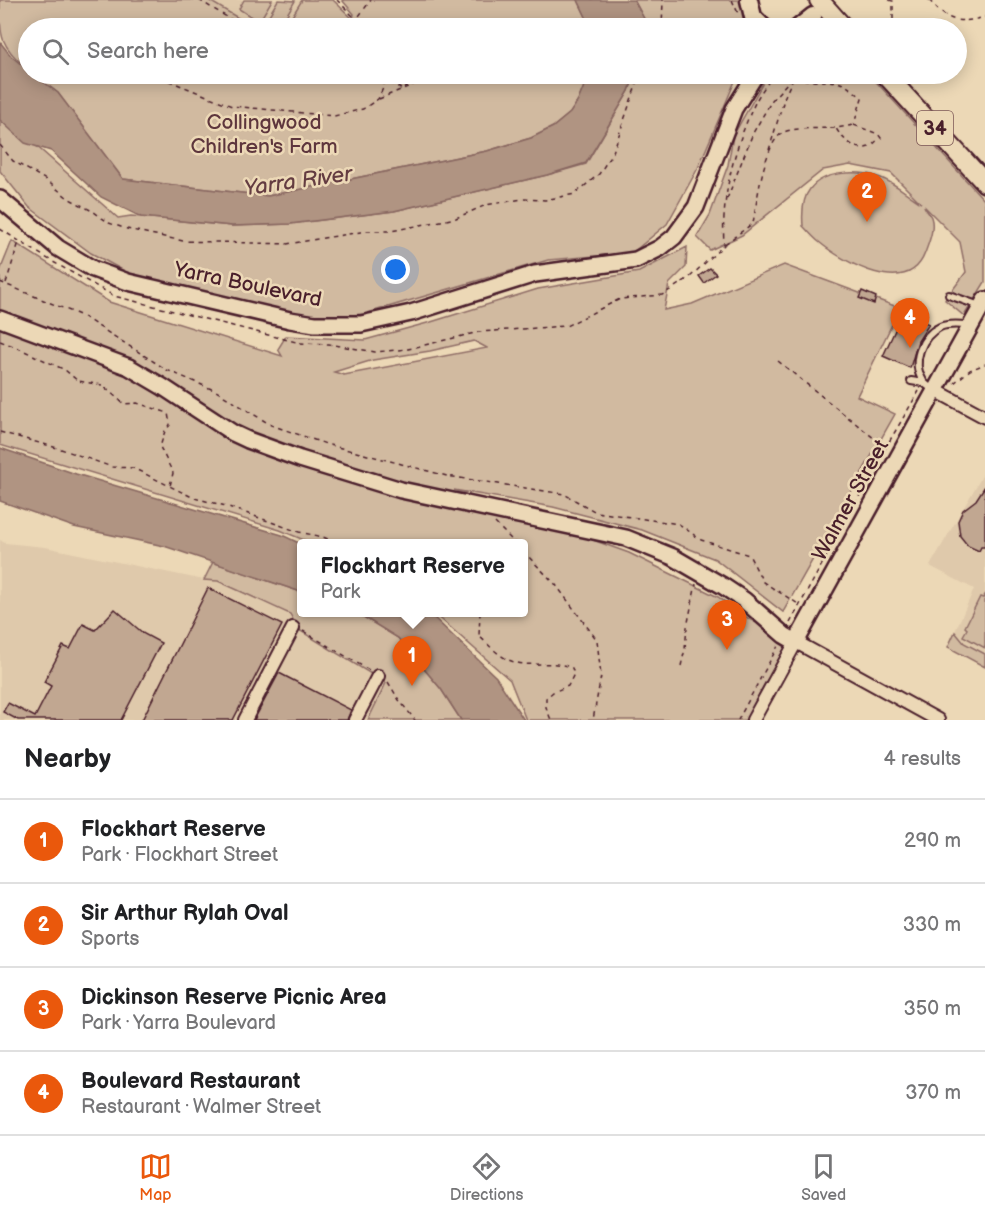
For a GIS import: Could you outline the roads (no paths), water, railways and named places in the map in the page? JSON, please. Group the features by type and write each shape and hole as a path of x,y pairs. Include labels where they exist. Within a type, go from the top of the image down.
{"main road":[{"path":"749,0 754,18"},
{"path":"816,8 830,18"},
{"name":"34","path":"894,84 985,183"}],"street":[{"name":"Yarra Boulevard","path":"0,199 58,248 93,269 128,282 290,320 315,324 361,324 411,313 535,274 636,260 660,248 674,237 696,207 734,109 750,84"},
{"name":"Walmer Street","path":"753,720 790,638 983,303"},
{"path":"0,319 129,367 233,433 265,447 401,490 626,537 673,557 744,600 790,638 938,720"},
{"path":"934,390 985,417"},
{"path":"245,720 293,628"},
{"path":"355,720 378,676"}],"lane":[{"path":"949,295 983,303"},
{"path":"934,390 920,375 920,352 924,339 941,326 970,325"},
{"path":"911,381 934,390"}],"place":[{"name":"Sir Arthur Rylah Oval","path":"867,222"},
{"name":"Boulevard Restaurant","path":"910,348"},
{"name":"Dickinson Reserve Picnic Area","path":"727,650"},
{"name":"Flockhart Reserve","path":"412,686"}],"park label":[{"name":"Collingwood Children's Farm","path":"264,134"}],"water label":[{"name":"Yarra River","path":"298,180"}]}
